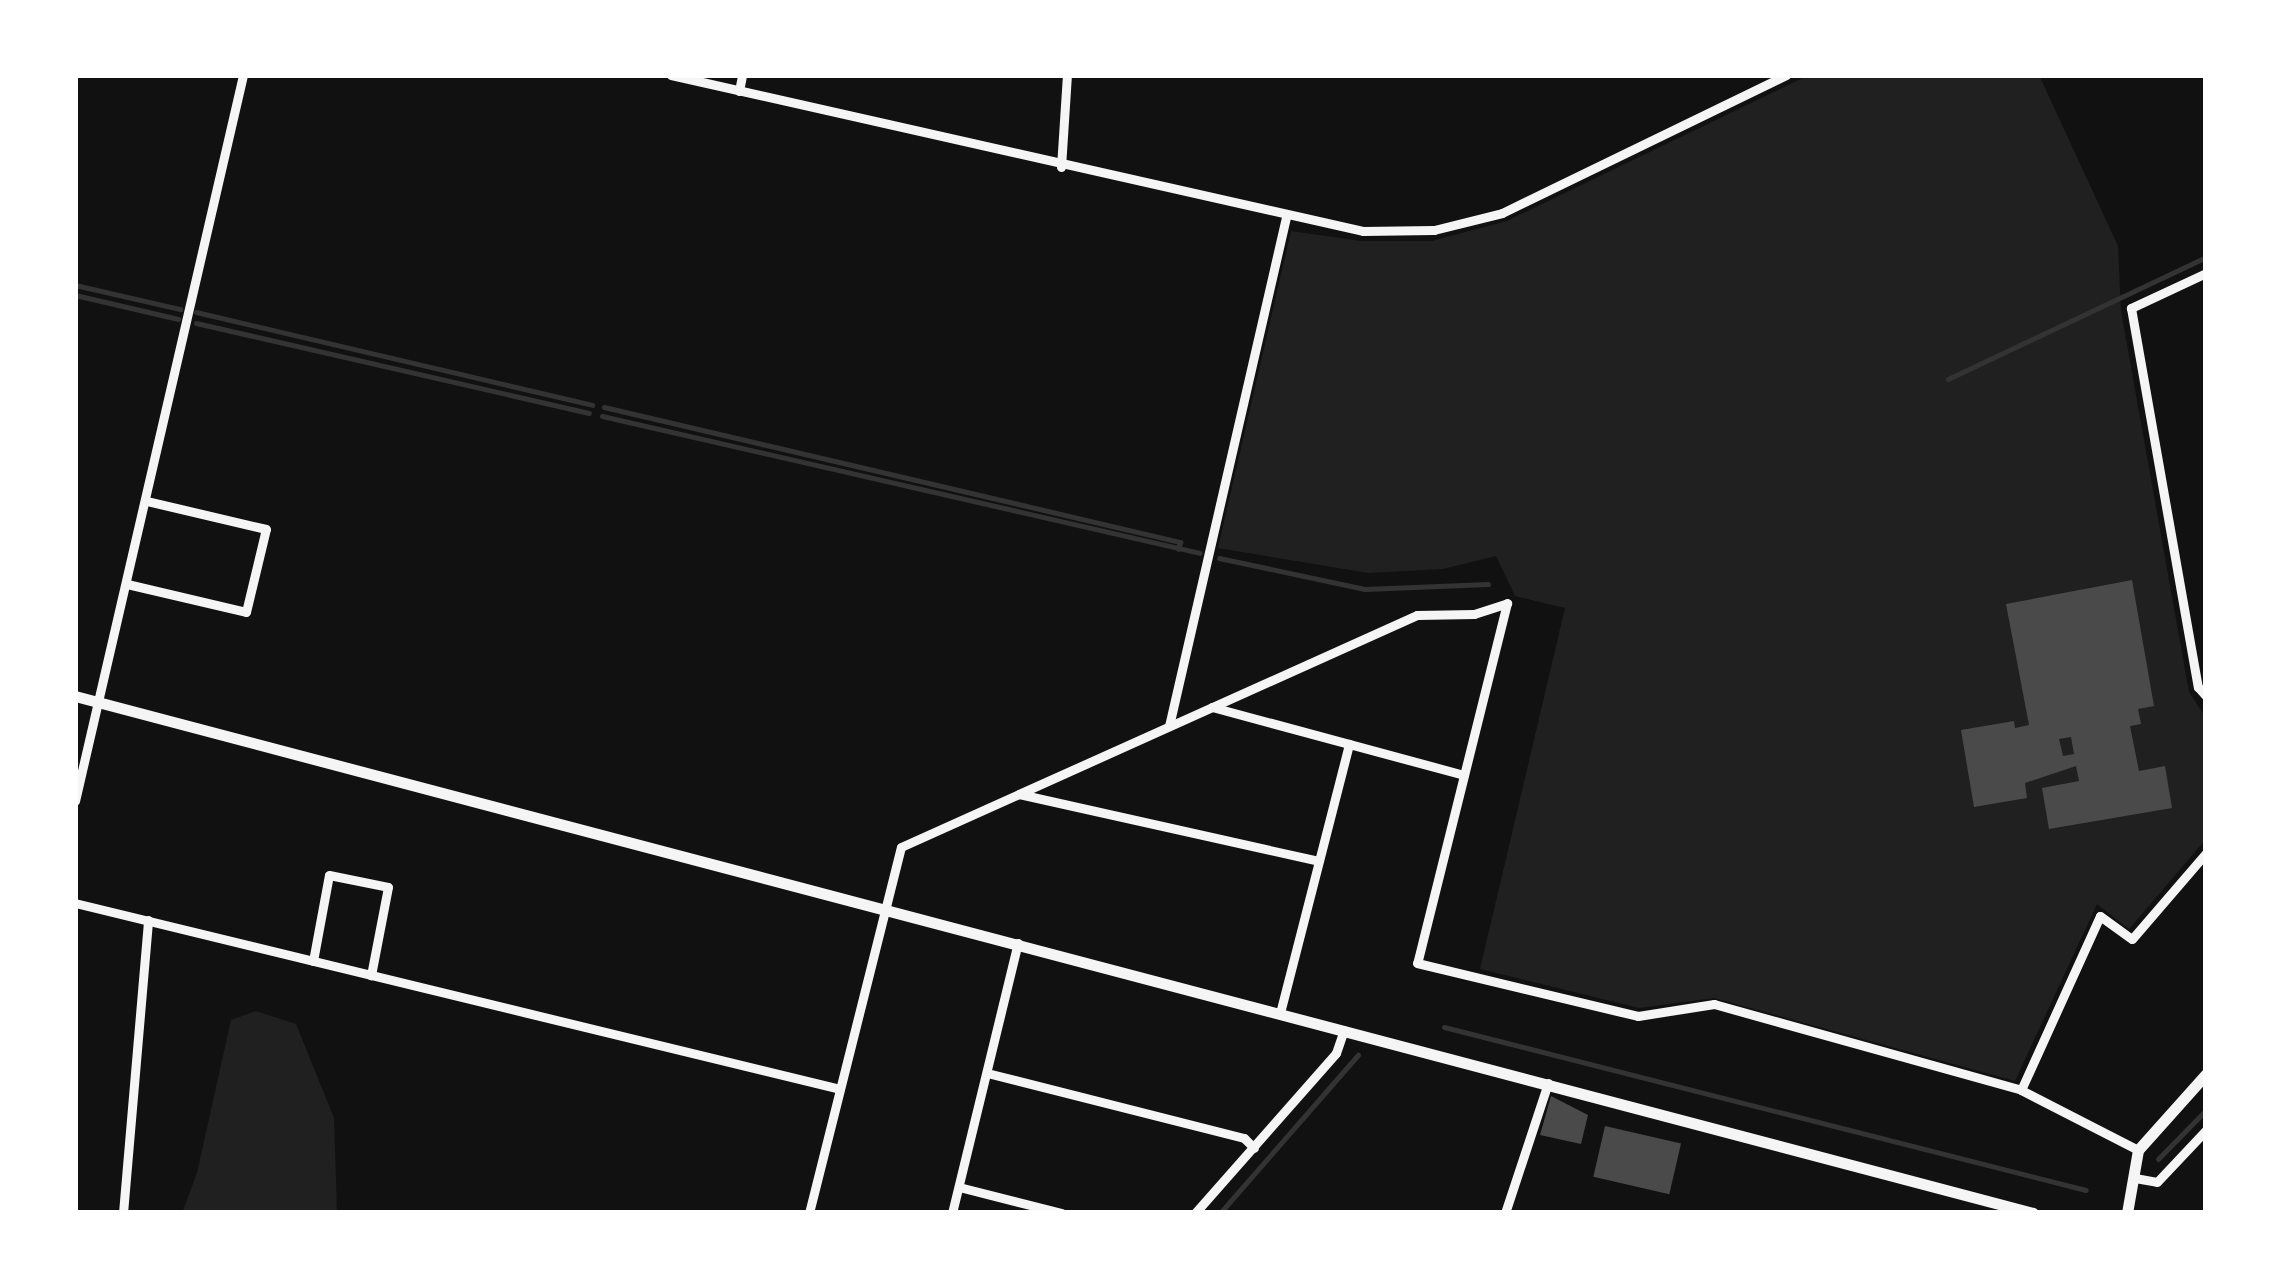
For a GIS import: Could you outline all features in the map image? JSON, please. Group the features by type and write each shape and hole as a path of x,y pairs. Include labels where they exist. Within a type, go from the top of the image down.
{"street":[{"path":"76,794 147,501 242,75"},
{"path":"671,75 1286,217 1363,230 1434,230 1502,213 1786,75"},
{"path":"739,91 742,75"},
{"path":"1061,166 1067,75"},
{"path":"1169,726 1286,217"},
{"path":"2206,273 2131,308 2198,687 2206,696"},
{"path":"127,584 246,612 254,579 266,529 147,501"},
{"path":"810,1213 901,846 1417,615 1474,614 1507,603 1418,962 1638,1016 1714,1004 2021,1090 2138,1150"},
{"path":"75,696 2033,1213"},
{"path":"1212,707 1464,775"},
{"path":"1280,1013 1349,744"},
{"path":"1018,794 1319,861"},
{"path":"2021,1090 2100,916 2132,939 2206,853"},
{"path":"313,961 329,875 388,888 371,975"},
{"path":"75,902 840,1089"},
{"path":"123,1213 148,920"},
{"path":"952,1213 1018,944"},
{"path":"1196,1213 1336,1053 1344,1030"},
{"path":"987,1073 1244,1138 1254,1148"},
{"path":"2127,1213 2138,1150 2206,1074"},
{"path":"1505,1213 1548,1082"},
{"path":"2135,1178 2156,1182 2206,1130"},
{"path":"959,1187 1062,1213"}],"shaded area":[{"path":"1809,75 2039,75 2118,246 2121,311 2189,692 2206,718 2206,839 2129,929 2097,904 2015,1081 1714,998 1639,1008 1480,969 1565,608 1515,596 1496,556 1443,569 1368,573 1218,548 1291,231 1361,241 1432,241 1507,221"},
{"path":"256,1011 296,1024 334,1118 337,1213 182,1213 197,1173 231,1020"}],"building":[{"path":"2132,580 2154,706 2138,709 2141,724 2130,726 2139,771 2165,766 2172,808 2049,829 2042,788 2079,781 2076,766 2025,783 2027,798 1974,807 1961,730 2014,721 2015,728 2029,725 2006,604","holes":["2071,737 2074,754 2063,756 2059,739"]},
{"path":"1551,1096 1588,1115 1581,1144 1540,1135"},
{"path":"1605,1126 1681,1144 1669,1194 1593,1177"}],"waterway":[{"path":"1948,379 2206,257"},
{"path":"75,285 180,309"},
{"path":"75,295 178,319"},
{"path":"196,312 592,405"},
{"path":"196,323 589,413"},
{"path":"604,407 1180,542 1178,549"},
{"path":"602,416 1200,553"},
{"path":"1219,558 1365,589 1488,584"},
{"path":"1444,1027 2086,1190"},
{"path":"1220,1213 1358,1055"},
{"path":"2158,1159 2206,1110"}]}
